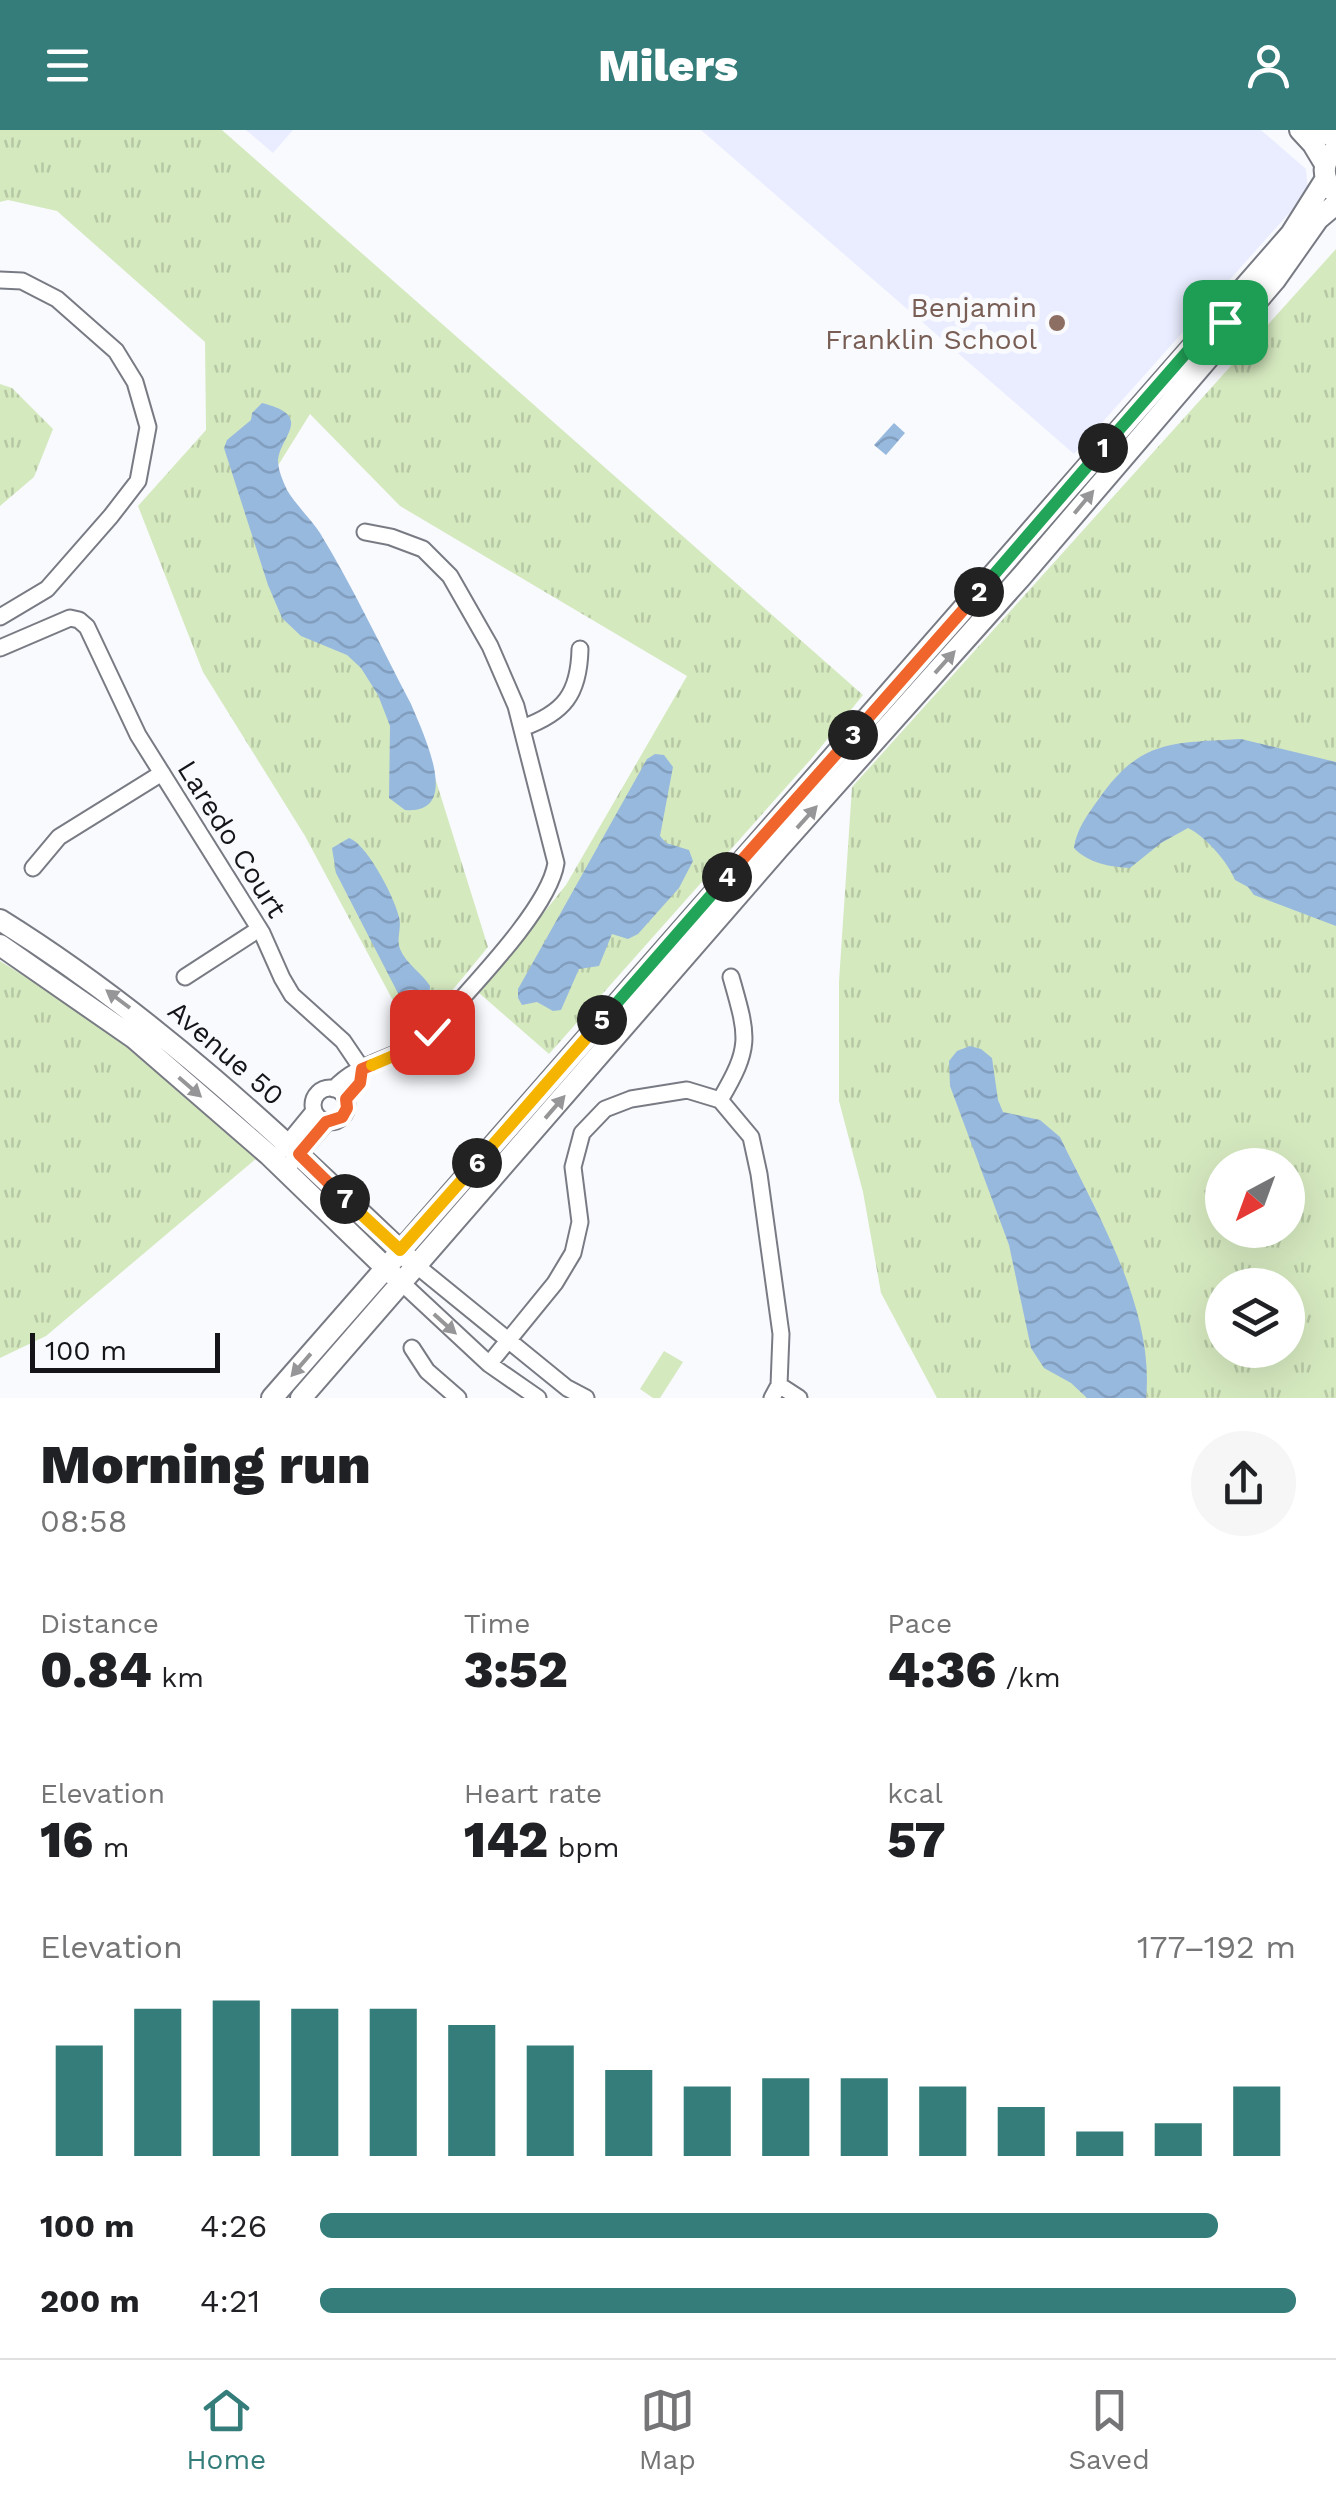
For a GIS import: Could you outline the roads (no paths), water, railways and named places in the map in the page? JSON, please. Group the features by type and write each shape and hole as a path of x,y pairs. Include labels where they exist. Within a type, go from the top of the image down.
{"main road":[{"path":"272,1398 400,1250 872,729 1016,549 1291,234 1331,172 1300,130"},
{"path":"1322,130 1336,138"},
{"path":"872,729 977,626 1275,280 1318,219 1336,204"},
{"path":"1217,346 1225,322 1221,313"},
{"path":"977,626 982,605 1019,562 1016,549"},
{"path":"302,1398 827,780"},
{"name":"Avenue 50","path":"0,920 147,1021 286,1156 402,1283"},
{"name":"Avenue 50","path":"0,945 134,1038 286,1156 417,1266"}],"street":[{"path":"0,280 22,281 57,299 116,351 135,382 148,427 138,481 112,516 46,589 0,617"},
{"path":"340,1094 360,1083 362,1069 412,1048 432,1032 541,903 554,877 554,850 506,678 442,565 410,543 365,532"},
{"name":"Laredo Court","path":"0,648 58,621 79,620 94,639 123,707 259,929 292,995 343,1041 362,1069"},
{"path":"522,728 560,710 576,679 580,648"},
{"path":"34,868 59,837 162,772"},
{"path":"185,977 259,929"},
{"path":"720,1100 744,1060 744,1021 731,977"},
{"path":"286,1156 320,1116 317,1094 326,1089 340,1094 347,1108 342,1117 320,1116"},
{"path":"490,1364 556,1283 573,1252 580,1222 574,1167 582,1133 605,1110 631,1099 687,1090 720,1100 750,1137 759,1174 781,1334 775,1391 798,1398"},
{"path":"417,1266 564,1393 586,1398"},
{"path":"402,1283 490,1364 538,1398"},
{"path":"412,1348 427,1371 458,1398"}],"water":[{"path":"262,403 278,408 291,420 278,460 284,483 344,574 423,733 436,786 432,799 423,808 405,810 389,798 390,726 378,695 361,668 347,655 301,636 282,618 268,585 224,448"},
{"path":"894,423 905,433 886,455 874,445"},
{"path":"1241,739 1336,762 1336,926 1254,895 1235,880 1208,843 1188,828 1130,868 1100,863 1074,848 1080,829 1098,800 1128,765 1159,748"},
{"path":"655,754 664,755 673,767 660,836 666,843 689,850 693,861 679,888 638,934 628,939 612,934 599,966 579,969 561,1010 553,1011 537,1002 522,1005 518,989 647,759"},
{"path":"349,838 364,850 386,885 399,917 400,949 430,986 429,999 420,1007 402,1001 336,873 332,848"},
{"path":"970,1046 992,1058 1003,1112 1040,1120 1060,1137 1121,1264 1133,1298 1142,1331 1146,1398 1087,1398 1071,1383 1044,1368 1031,1348 1009,1245 950,1086 949,1061 957,1051"}],"place":[{"name":"Benjamin Franklin School","path":"1057,323"}]}
